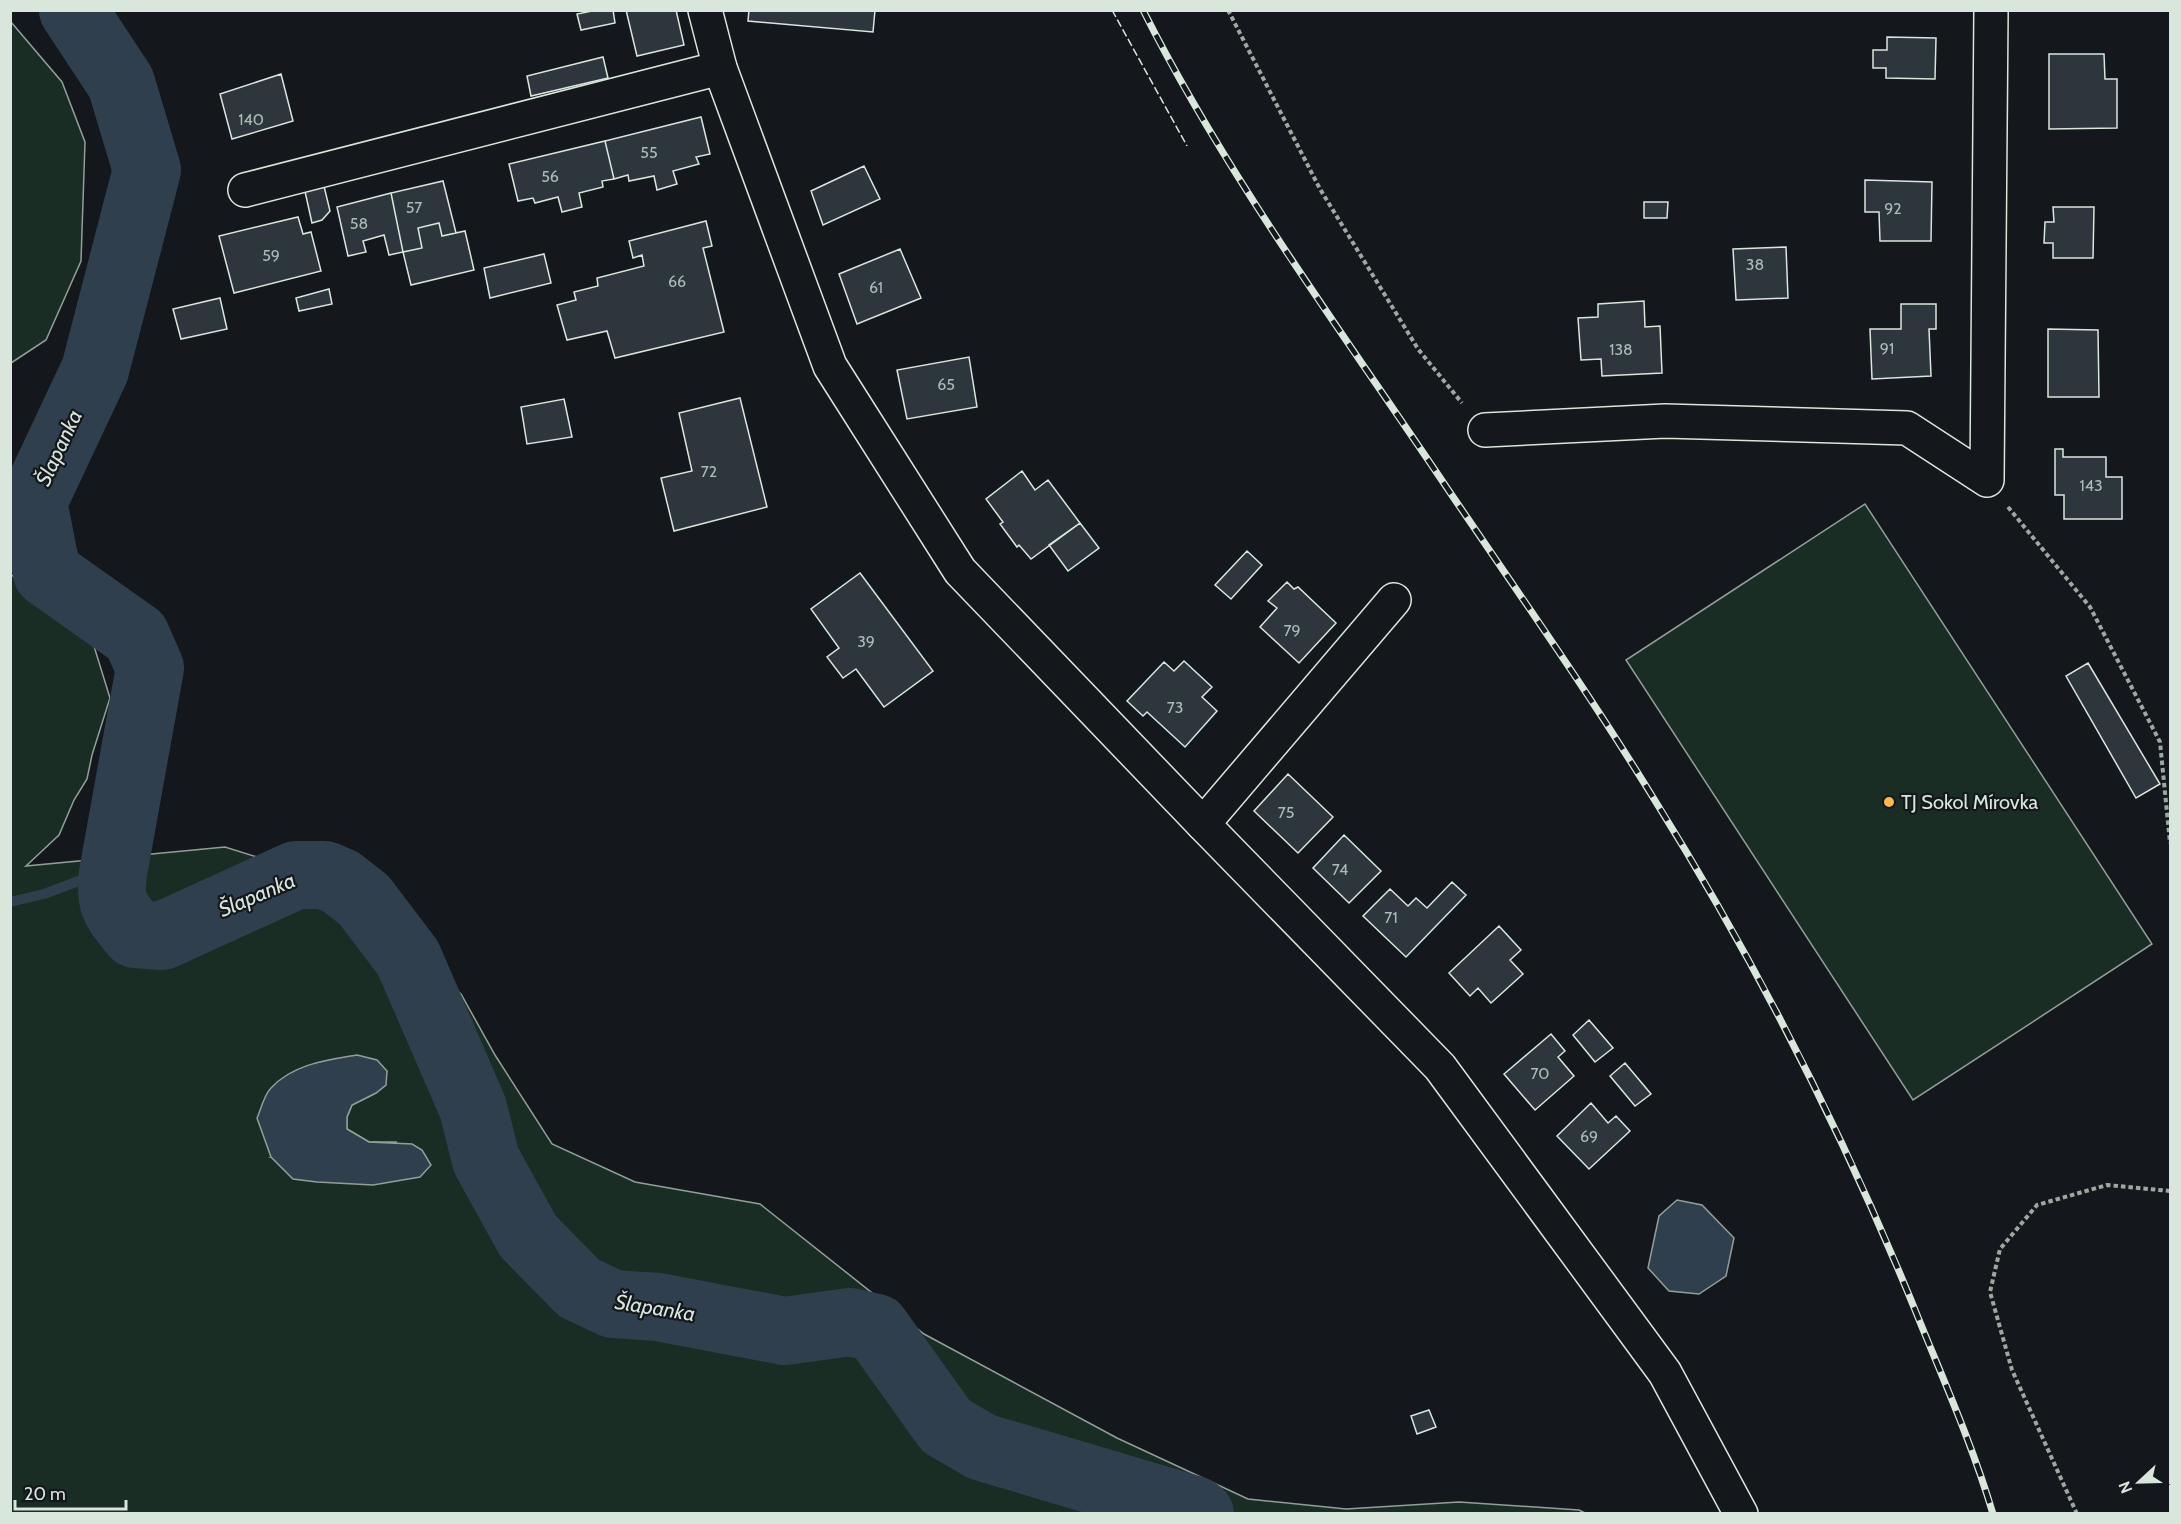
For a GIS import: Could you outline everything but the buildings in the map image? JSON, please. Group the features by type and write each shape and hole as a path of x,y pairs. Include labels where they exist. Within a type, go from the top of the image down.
{"street":[{"path":"705,10 720,68 830,366 960,571 1440,1067 1665,1373 1741,1514"},
{"path":"1987,480 1991,10"},
{"path":"245,190 720,68"},
{"path":"1485,430 1665,421 1907,428 1987,480"},
{"path":"1203,824 1394,600"}],"path":[{"path":"1228,10 1320,189 1356,249 1418,349 1485,430"},
{"path":"1987,480 2090,607 2160,742 2170,843"},
{"path":"2077,1514 2012,1370 1990,1292 2000,1249 2037,1205 2108,1185 2170,1191"}],"green space":[{"path":"11,22 62,82 85,142 81,261 46,340 11,363"},
{"name":"TJ Sokol Mírovka","path":"1865,504 2152,944 1913,1100 1626,660"},
{"path":"10,573 20,583 39,591 56,604 93,643 110,698 87,779 74,800 59,835 26,866 225,847 302,871 382,920 461,994 495,1055 552,1144 635,1182 760,1204 924,1334 1117,1438 1248,1499 1346,1509 1459,1502 1579,1510 1585,1513 11,1513","holes":["387,1071 376,1093 352,1105 347,1117 347,1129 369,1142 397,1142 271,1157"]}],"water":[{"path":"357,1055 377,1060 387,1071 386,1085 376,1093 352,1105 347,1117 347,1129 369,1142 412,1144 422,1150 431,1165 420,1177 373,1185 293,1179 271,1157 257,1118 266,1094 280,1080 300,1068 322,1061"},
{"path":"1677,1200 1702,1205 1734,1238 1726,1276 1699,1294 1669,1291 1648,1268 1659,1216"}],"waterway":[{"name":"Šlapanka","path":"73,10 121,83 147,170 95,370 33,502 47,573 136,636 150,668 113,873 113,900 123,919 135,934 162,936 296,875 325,875 341,882 364,900 408,958 473,1108 486,1160 528,1236 579,1288 613,1304 658,1307 785,1331 850,1322 876,1328 946,1426 982,1447 1195,1510 1200,1514"},
{"path":"10,902 44,894 84,879 112,884"}],"railway":[{"path":"1143,10 1211,133 1249,194 1327,313 1604,720 1693,862 1730,926 1800,1057 1864,1190 1960,1419 1993,1514"}],"fence":[{"path":"1112,10 1187,146"}],"place":[{"name":"TJ Sokol Mírovka","path":"1889,802"}]}
